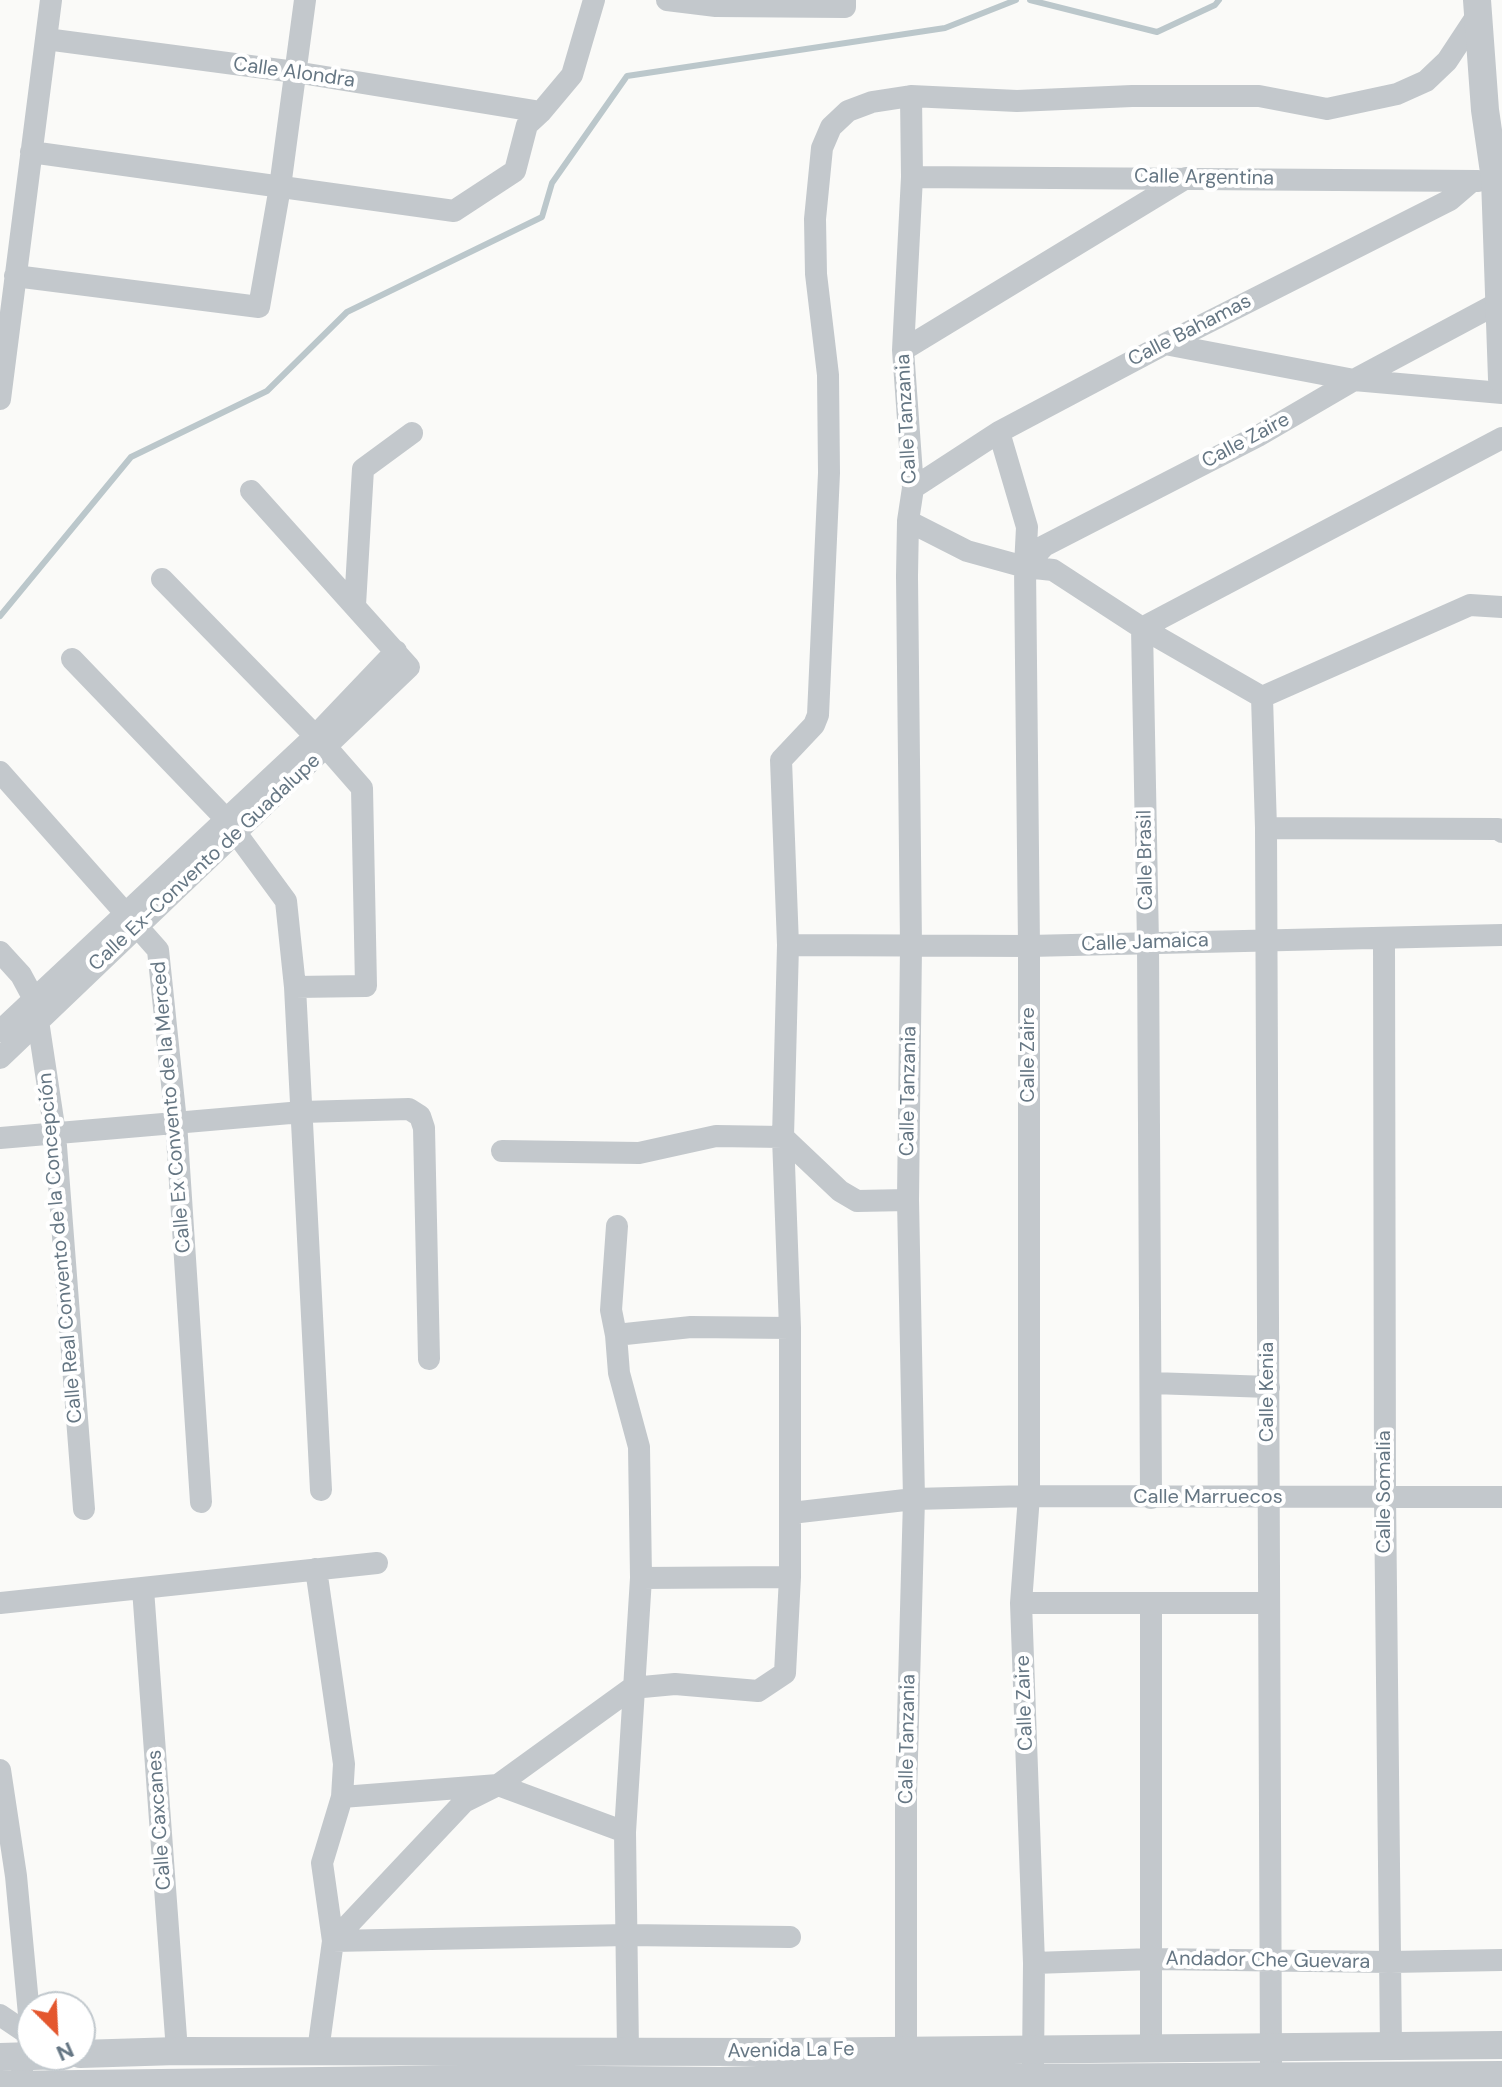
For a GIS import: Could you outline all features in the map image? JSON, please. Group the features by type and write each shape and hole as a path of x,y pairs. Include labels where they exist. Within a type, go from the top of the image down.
{"street":[{"path":"0,399 51,0"},
{"path":"15,276 259,307 280,187 305,0"},
{"path":"31,152 454,211 515,171 527,125 572,75 594,0"},
{"path":"667,0 845,7 845,0"},
{"path":"333,1941 464,1802 498,1785 632,1688 675,1684 758,1691 785,1673 791,1513 790,1328 783,1137 788,945 781,760 814,725 818,715 829,473 828,375 816,274 815,219 822,148 831,127 848,111 872,102 911,96 1017,101 1132,96 1259,96 1327,109 1397,94 1426,81 1447,61 1477,7"},
{"path":"1477,7 1494,109 1483,181 1499,211 1502,379"},
{"name":"Calle Alondra","path":"46,39 295,72 541,112"},
{"name":"Calle Tanzania","path":"906,2071 906,1793 914,1499 908,1200 911,946 907,576 908,521 913,488 903,350 912,177 911,96"},
{"name":"Calle Argentina","path":"912,177 1483,181"},
{"path":"903,350 1187,178"},
{"name":"Calle Bahamas","path":"913,488 999,432 1483,181"},
{"name":"Calle Zaire","path":"1033,2083 1034,1963 1021,1603 1029,1496 1025,567 1044,546 1258,436 1354,380 1500,302"},
{"path":"1165,344 1354,380 1502,393"},
{"path":"999,432 1027,527 1025,567"},
{"path":"355,605 363,469 412,433"},
{"path":"1142,628 1502,438"},
{"path":"251,491 355,605"},
{"path":"908,521 967,551 1025,567 1053,570 1142,628 1262,697 1470,605 1502,607"},
{"path":"162,579 362,788 366,986 295,987"},
{"name":"Calle Ex-Convento de Guadalupe","path":"0,1058 37,1009 321,742 402,659 355,605"},
{"name":"Calle Brasil","path":"1142,628 1148,943 1151,1498"},
{"path":"72,659 231,825 286,901 295,987 321,1490"},
{"name":"Calle Kenia","path":"1262,697 1266,828 1270,2082"},
{"name":"Calle Ex Convento de la Merced","path":"0,772 158,950 176,1122 201,1502"},
{"path":"1266,828 1498,829 1502,832"},
{"name":"Calle Jamaica","path":"788,945 1029,946 1502,935"},
{"name":"Calle Somalia","path":"1384,938 1385,1497 1391,2047"},
{"name":"Calle Real Convento de la Concepción","path":"0,952 21,975 37,1009 55,1133 84,1509"},
{"name":"Calle Ex-Convento de Guadalupe","path":"0,1031 37,1009"},
{"path":"0,1138 302,1112 409,1109 420,1116 424,1128 429,1359"},
{"path":"502,1151 639,1153 716,1136 783,1137 840,1191 857,1201 908,1200"},
{"path":"617,1226 611,1310 619,1373 639,1447 641,1578 625,1832 628,2051"},
{"path":"616,1335 691,1327 790,1328"},
{"path":"1152,1383 1269,1387"},
{"name":"Calle Marruecos","path":"791,1513 914,1499 1029,1496 1502,1497"},
{"path":"0,1603 377,1563"},
{"path":"316,1569 344,1764 342,1797 322,1863 333,1941 318,2051"},
{"path":"641,1578 790,1577"},
{"name":"Calle Caxcanes","path":"143,1589 177,2051"},
{"path":"1021,1603 1269,1603"},
{"path":"1151,1603 1151,2049"},
{"path":"0,1770 16,1876 18,1991"},
{"path":"342,1797 498,1785 625,1832"},
{"path":"333,1941 627,1935 790,1937"},
{"name":"Andador Che Guevara","path":"1034,1963 1152,1959 1502,1960"},
{"path":"0,2015 16,2044"},
{"name":"Avenida La Fe","path":"8,2086 792,2083 906,2071 1033,2048 1502,2045"},
{"path":"719,2084 740,2052"},
{"path":"779,2052 792,2083"},
{"name":"Avenida La Fe","path":"96,2054 779,2052 906,2071 1033,2083 1389,2082 1502,2075"},
{"path":"8,2086 16,2060"}],"waterway":[{"path":"0,616 131,457 267,391 347,312 542,217 552,183 627,76 945,28 1016,0"},
{"path":"1030,0 1157,32 1215,5 1219,0"}]}
